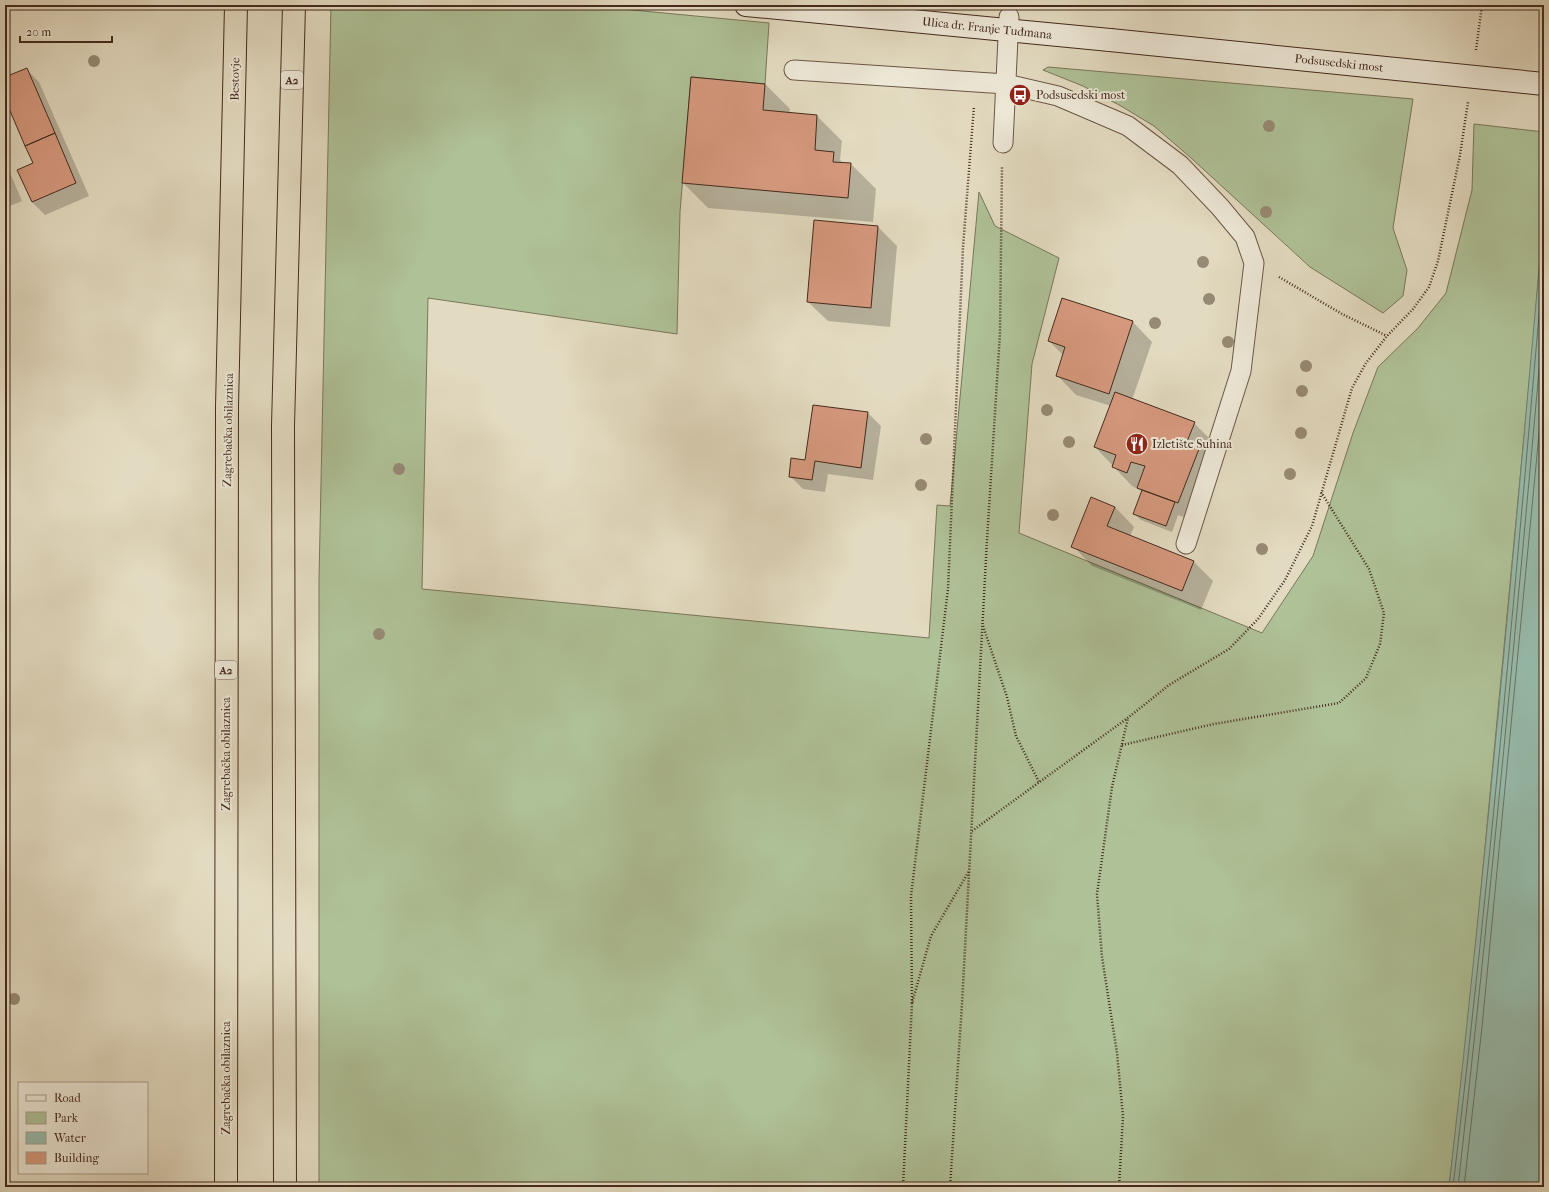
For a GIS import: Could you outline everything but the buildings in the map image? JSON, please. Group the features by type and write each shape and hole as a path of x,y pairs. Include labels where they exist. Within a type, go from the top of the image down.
{"highway":[{"name":"Bestovje","path":"233,152 236,5"},
{"name":"A2","path":"285,1187 283,426 294,5"},
{"name":"Zagrebačka obilaznica","path":"226,1187 227,407 233,152"}],"main road":[{"name":"Ulica dr. Franje Tuđmana","path":"746,5 1009,23 1110,40"},
{"name":"Podsusedski most","path":"1110,40 1544,84"}],"lane":[{"path":"1002,143 1009,23"},
{"path":"794,70 1006,84 1058,96 1128,126 1180,165 1220,207 1244,237 1254,263 1241,371 1186,544"}],"path":[{"path":"1475,56 1482,5"},
{"path":"903,1187 912,1003 911,896 948,589 963,247 976,82"},
{"path":"972,831 1129,717 1169,685 1229,649 1258,619 1285,580 1312,526 1352,388 1366,363 1387,336 1413,309 1429,287 1438,260 1460,155 1469,94"},
{"path":"950,1187 970,871 1000,333 1002,143"},
{"path":"1254,263 1342,314 1387,336"},
{"path":"1122,745 1214,724 1339,703 1366,678 1380,644 1384,613 1369,569 1321,492"},
{"path":"983,624 1007,697 1016,736 1039,782"},
{"path":"1119,1187 1123,1116 1117,1054 1102,957 1097,894 1112,787 1129,717"},
{"path":"912,1003 931,936 970,871"}],"green space":[{"path":"331,5 580,5 769,23 765,84 691,77 680,212 677,334 428,298 422,589 929,638 937,505 950,506 979,192 995,226 1059,258 1032,364 1019,533 1262,633 1313,556 1353,433 1378,367 1418,328 1446,293 1472,190 1474,124 1544,132 1544,213 1533,342 1468,1026 1449,1187 319,1187 319,579"},
{"path":"1048,67 1413,99 1393,228 1407,270 1403,296 1383,313 1310,267 1154,126 1121,106 1083,86 1043,70"}],"water":[{"path":"1544,213 1544,1187 1449,1187 1488,822"}],"place":[{"name":"Podsusedski most","path":"1020,95"},
{"name":"Izletište Suhina","path":"1137,444"}]}
